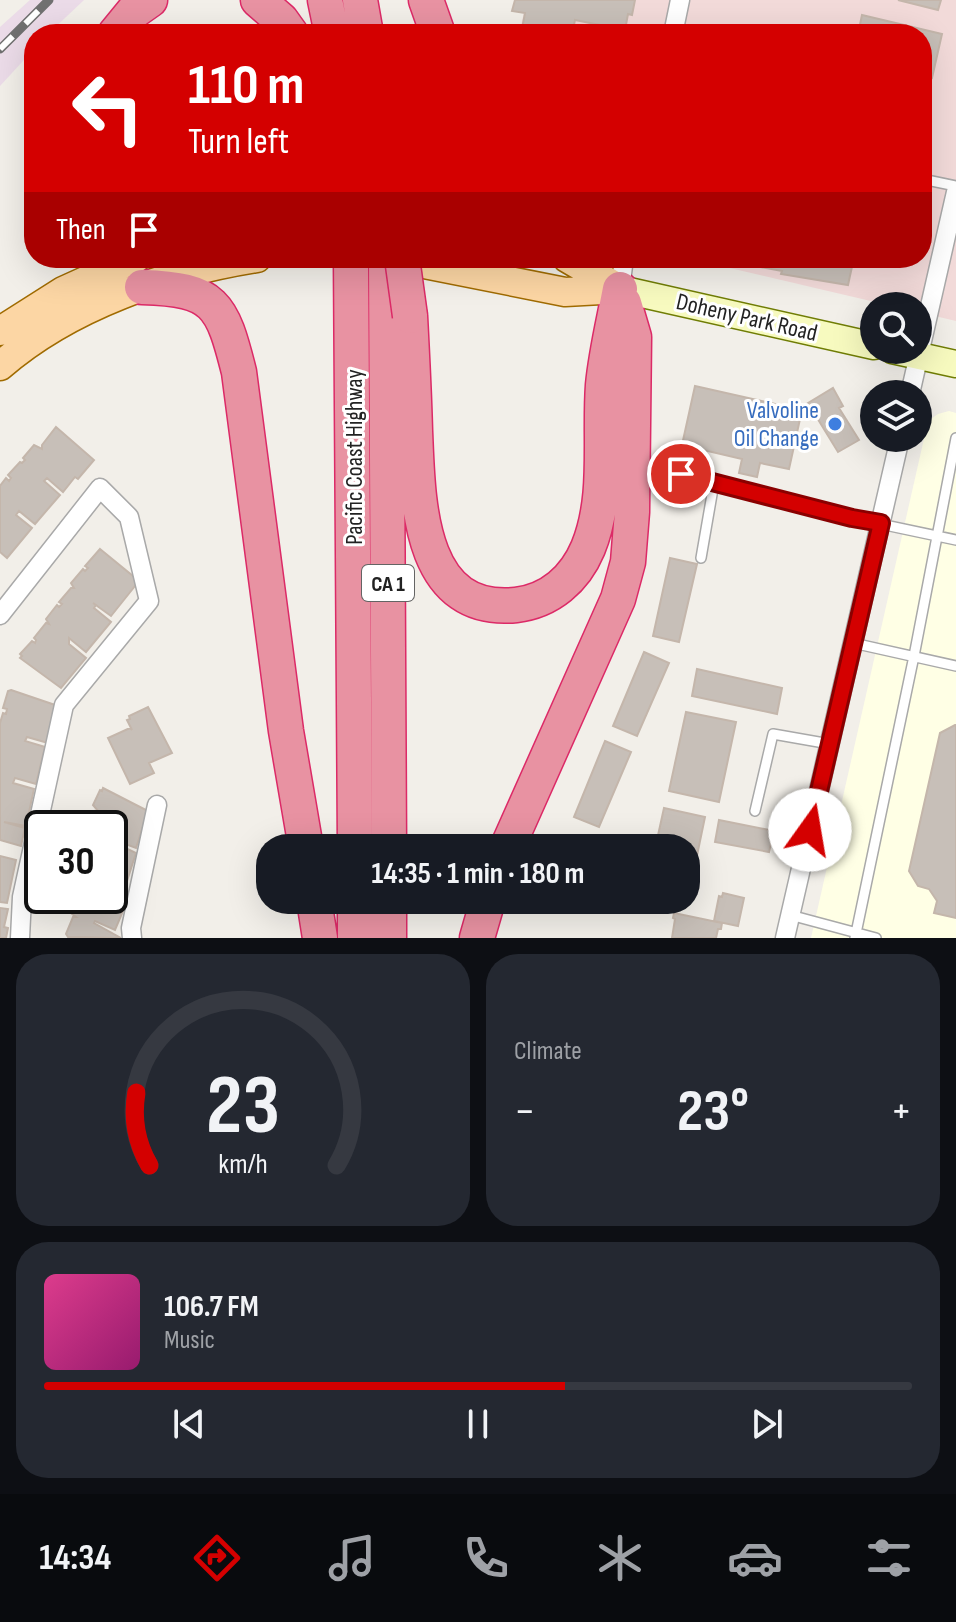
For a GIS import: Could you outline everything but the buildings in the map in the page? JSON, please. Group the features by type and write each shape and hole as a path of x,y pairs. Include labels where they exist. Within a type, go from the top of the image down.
{"highway":[{"path":"123,24 150,0"},
{"path":"258,0 284,24"},
{"path":"325,0 330,24"},
{"path":"360,0 364,24"},
{"path":"426,0 434,24"},
{"path":"351,268 376,314 425,540 446,580 467,597 491,604 513,605 538,602 558,590 574,572 588,548 599,510 604,384 622,273"},
{"name":"Pacific Coast Highway","path":"355,268 376,314 389,834"},
{"name":"Pacific Coast Highway","path":"356,834 376,314 384,268"},
{"path":"376,314 397,268"},
{"path":"139,272 196,293 212,304 229,332 239,372 286,731 304,834"},
{"path":"513,834 618,599 628,562 632,512 634,337 622,273"},
{"path":"316,914 320,938"},
{"path":"355,914 355,938"},
{"path":"389,914 389,938"},
{"path":"477,938 484,914"}],"main road":[{"path":"0,331 63,291 139,272 181,268"},
{"name":"Doheny Park Road","path":"444,268 565,292 622,273 860,342"},
{"path":"0,366 139,272"},
{"path":"932,359 956,364"}],"street":[{"path":"675,24 680,0"},
{"path":"932,307 951,235 956,189"},
{"path":"785,938 897,452"},
{"path":"0,615 100,488 129,517 149,601 64,705 22,897 20,938"},
{"path":"132,938 131,928 157,805"}],"lane":[{"path":"932,182 956,189"},
{"path":"856,935 956,438"},
{"path":"681,474 852,518 956,540"},
{"path":"701,558 714,483"},
{"path":"853,643 956,666"},
{"path":"755,811 773,734 830,744"},
{"path":"790,915 876,938"}],"shaded area":[{"path":"30,0 84,0 59,24 24,24 24,60 0,86 0,27"},
{"path":"527,0 956,0 956,321 932,315 932,292 860,292 860,299 730,268 932,268 932,24 521,24"},
{"path":"956,413 956,938 811,938 921,452 932,452 932,418 938,414"}],"railway":[{"path":"25,24 49,0"},
{"path":"0,49 24,25"}],"place":[{"name":"Valvoline Oil Change","path":"835,424"}],"route":[{"path":"681,474 881,523 810,830"}]}
